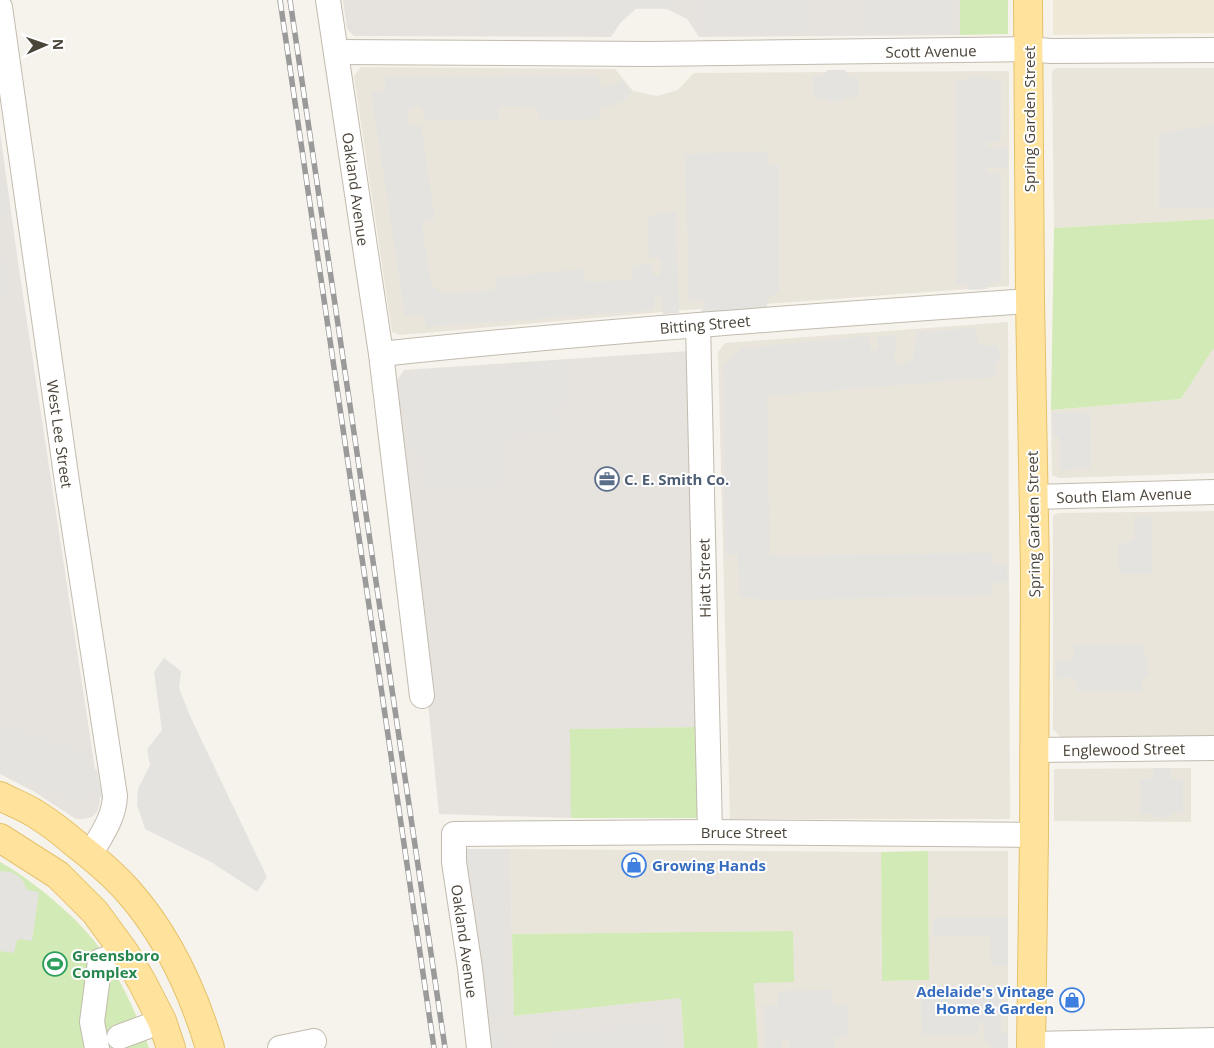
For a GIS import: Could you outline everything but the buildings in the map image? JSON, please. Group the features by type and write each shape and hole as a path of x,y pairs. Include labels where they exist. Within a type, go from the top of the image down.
{"main road":[{"name":"Spring Garden Street","path":"1028,0 1034,750 1031,1046"},
{"path":"0,796 34,812 57,828 90,855 127,890 149,918 176,963 189,991 210,1048"},
{"path":"0,828 15,831 49,848 90,855"},
{"path":"0,838 58,875 95,912 125,953 162,1021 172,1048"},
{"path":"125,953 138,945 144,946 148,949 164,978 189,991"}],"street":[{"name":"Oakland Avenue","path":"328,0 381,354 422,696"},
{"name":"West Lee Street","path":"0,7 72,519 115,796 114,809 110,820 90,855"},
{"name":"Scott Avenue","path":"336,52 649,54 1028,49 1052,51 1214,50"},
{"name":"Bitting Street","path":"381,354 698,325 1030,301"},
{"name":"Hiatt Street","path":"698,325 710,832"},
{"name":"South Elam Avenue","path":"1033,497 1214,492"},
{"name":"Englewood Street","path":"1034,750 1214,748"},
{"name":"Bruce Street","path":"454,834 710,832 1034,835"},
{"name":"Oakland Avenue","path":"454,834 454,862 470,968 479,1048"},
{"path":"97,1048 92,1022 100,962 125,953"},
{"path":"119,1038 162,1021"},
{"path":"1031,1046 1214,1040"},
{"path":"280,1048 314,1041"}],"shaded area":[{"path":"343,0 960,0 960,35 699,37 687,19 667,9 637,8 621,22 611,37 354,36 347,29"},
{"path":"479,0 669,0 669,8 633,9 619,20 608,34 479,32"},
{"path":"702,0 803,0 803,32 702,34"},
{"path":"864,0 951,0 951,33 864,32"},
{"path":"1053,0 1214,0 1214,33 1053,35"},
{"path":"361,67 615,69 633,91 657,96 678,90 694,73 1009,71 1009,286 686,310 400,335 392,332 354,76"},
{"path":"1057,68 1214,68 1214,219 1054,228 1052,74 1053,70"},
{"path":"827,70 845,70 847,76 858,76 859,97 829,102 826,99 813,98 813,76 822,76"},
{"path":"598,75 600,87 616,85 622,80 632,91 626,99 600,109 599,119 539,120 539,111 535,107 503,106 499,110 499,120 426,121 423,110 419,106 411,109 407,114 408,124 411,126 421,125 435,219 424,221 422,225 431,284 441,293 493,290 496,288 496,277 584,269 585,280 588,282 630,280 633,276 633,266 652,264 653,275 658,276 661,273 660,261 658,258 649,258 648,216 676,212 679,313 663,314 662,297 657,296 654,298 655,310 426,327 424,317 421,314 405,316 371,92 383,91 385,89 386,77"},
{"path":"969,77 988,77 990,80 1001,80 1001,142 987,142 987,147 1008,147 1008,168 987,168 987,173 1001,173 1001,282 989,283 987,289 969,290 968,285 956,285 955,81 964,81"},
{"path":"1214,125 1214,208 1159,208 1159,133"},
{"path":"0,132 100,802 97,812 92,817 84,819 76,819 33,791 0,774"},
{"path":"768,151 768,163 779,165 779,291 767,300 767,309 699,315 704,306 704,301 689,302 685,154"},
{"path":"0,164 8,214 0,215"},
{"path":"0,244 7,292 0,293"},
{"path":"1008,322 1010,819 730,819 718,352 725,343"},
{"path":"974,328 979,344 983,346 998,345 1000,361 996,364 997,377 767,396 770,555 992,553 993,563 1007,564 1007,583 995,582 993,584 992,596 769,600 739,597 738,554 725,554 723,367 742,348 869,336 871,351 878,350 878,336 897,335 894,357 896,363 900,366 913,359 917,332"},
{"path":"1212,349 1214,349 1214,473 1059,478 1052,475 1051,410 1181,399"},
{"path":"689,351 696,727 571,729 571,818 439,814 396,382 404,370"},
{"path":"567,361 569,402 554,403 556,432 502,435 500,437 502,482 424,489 420,445 410,447 401,380 406,374"},
{"path":"1090,412 1091,469 1060,470 1059,437 1053,434 1052,413"},
{"path":"1214,511 1214,736 1060,737 1053,729 1053,516 1058,513"},
{"path":"1134,516 1152,516 1153,574 1119,574 1118,543 1127,543 1135,537"},
{"path":"1143,644 1144,655 1147,658 1148,677 1142,678 1142,692 1077,691 1076,680 1073,677 1057,679 1056,661 1073,660 1074,645"},
{"path":"164,658 181,671 179,688 190,716 267,877 257,892 211,862 145,829 137,805 138,789 150,765 147,749 162,730 154,672"},
{"path":"0,725 88,756 85,769 90,772 97,769 102,798 91,793 88,803 0,772"},
{"path":"1153,768 1171,768 1171,779 1183,779 1183,813 1172,813 1170,817 1152,817 1151,814 1140,814 1140,779 1153,778"},
{"path":"1191,768 1191,822 1054,821 1054,769"},
{"path":"464,849 510,849 514,1016 681,998 684,1048 484,1048"},
{"path":"510,849 881,852 882,981 929,980 928,851 1008,851 1008,1048 758,1048 754,983 793,931 512,934"},
{"path":"468,850 504,850 504,1016 482,1018 479,995 487,994 475,892 465,893 461,863"},
{"path":"0,871 11,872 23,881 27,890 39,892 32,941 17,940 14,953 0,951"},
{"path":"933,918 1008,918 1008,966 991,966 990,935 933,937"},
{"path":"921,988 1001,989 1001,1031 1004,1034 1008,1033 1008,1048 994,1048 988,1043 984,1036 984,1022 979,1022 978,1036 922,1035"},
{"path":"832,990 833,1002 836,1005 848,1005 848,1037 836,1037 834,1048 789,1048 789,1040 784,1038 782,1048 765,1048 763,1006 778,1006 778,991"},
{"path":"660,1026 661,1048 551,1048 550,1034"},
{"path":"496,1027 508,1048 485,1048 483,1029"}],"green space":[{"path":"960,0 1008,0 1008,34 960,35"},
{"path":"1214,219 1214,349 1181,399 1051,410 1054,228"},
{"path":"696,727 698,818 571,818 570,729"},
{"path":"928,851 929,980 882,981 881,852"},
{"name":"Greensboro Complex","path":"0,862 26,878 66,911 98,946 127,996 149,1048 0,1048"},
{"path":"793,931 794,982 754,983 758,1048 684,1048 681,998 514,1016 512,934"}],"railway":[{"path":"280,0 434,1048"},
{"path":"290,0 445,1048"}],"place":[{"name":"C. E. Smith Co.","path":"607,479"},
{"name":"Growing Hands","path":"634,865"},
{"name":"Greensboro Complex","path":"55,964"},
{"name":"Adelaide's Vintage Home & Garden","path":"1072,1000"}]}
